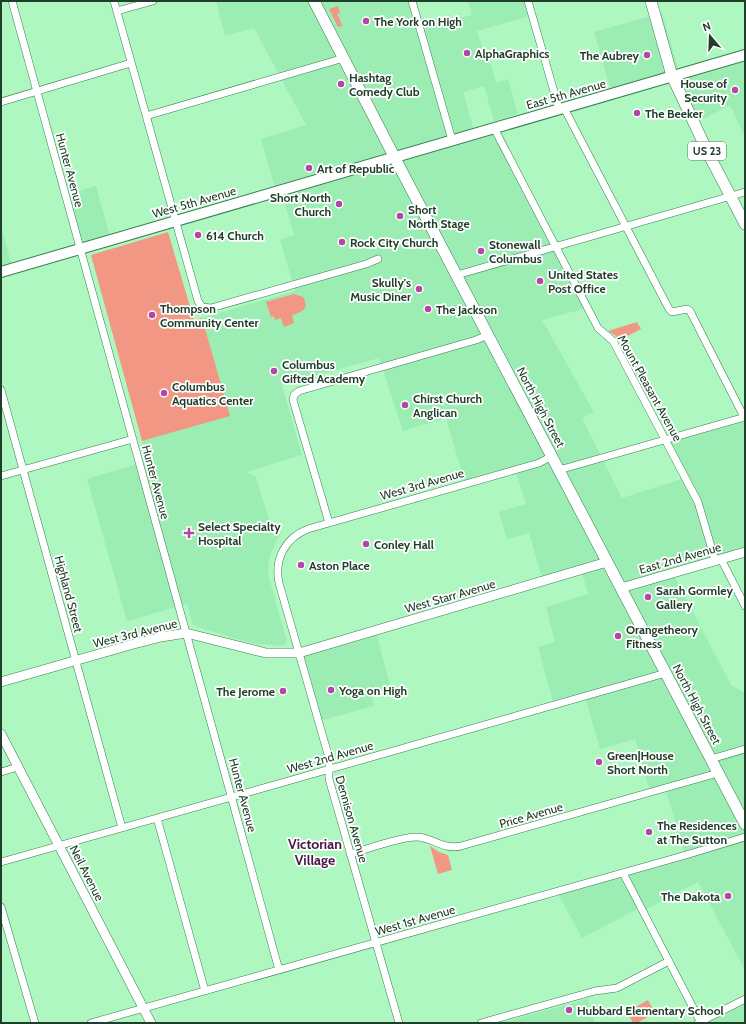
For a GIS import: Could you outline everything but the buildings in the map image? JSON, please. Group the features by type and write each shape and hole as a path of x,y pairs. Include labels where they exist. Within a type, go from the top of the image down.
{"main road":[{"name":"North High Street","path":"314,1 745,824"},
{"name":"US 23","path":"651,1 672,76 710,157 745,224"},
{"name":"East 5th Avenue","path":"395,157 745,56"},
{"name":"West 5th Avenue","path":"1,272 395,157"}],"street":[{"name":"Hunter Avenue","path":"12,1 279,970"},
{"path":"114,1 175,222 198,301 202,307 211,308 366,264 378,259"},
{"path":"117,11 153,1"},
{"path":"412,1 452,140"},
{"path":"528,1 562,108 669,309 672,312 686,309 690,311 745,417 559,470"},
{"path":"146,116 344,58"},
{"path":"1,102 131,63"},
{"name":"Mount Pleasant Avenue","path":"494,128 598,328 613,341 666,440 698,502 718,560 745,606"},
{"path":"457,275 745,192"},
{"path":"329,523 293,400 294,395 299,391 476,340 488,335"},
{"name":"Highland Street","path":"1,390 122,828"},
{"path":"1,476 133,439"},
{"name":"West 3rd Avenue","path":"283,550 290,540 301,532 538,463 552,456"},
{"name":"Dennison Avenue","path":"283,550 278,565 278,575 329,758 329,780 399,1023"},
{"name":"East 2nd Avenue","path":"621,588 745,552"},
{"name":"West Starr Avenue","path":"299,653 608,562"},
{"name":"West 3rd Avenue","path":"1,682 154,639 186,633 266,653 299,653"},
{"name":"West 2nd Avenue","path":"1,862 666,673"},
{"name":"Neil Avenue","path":"1,734 151,1023"},
{"path":"711,759 745,749"},
{"path":"1,772 18,767"},
{"name":"Price Avenue","path":"350,854 405,838 417,837 453,848 718,773"},
{"path":"157,818 205,991"},
{"name":"West 1st Avenue","path":"91,1023 623,873 745,837"},
{"path":"623,873 700,1023 745,999"},
{"path":"1,907 35,1023"},
{"path":"481,1023 596,991 617,988 669,961"}],"shaded area":[{"path":"216,1 412,1 420,29 472,15 468,1 528,1 532,15 477,31 486,59 491,65 496,83 508,79 518,114 494,121 484,86 463,92 474,131 490,127 587,308 542,320 594,412 582,418 622,498 685,478 666,438 745,417 745,551 672,572 731,685 745,693 745,970 698,882 641,912 639,908 582,938 557,892 685,855 665,787 650,791 635,739 600,749 585,696 554,705 538,647 555,642 546,607 588,594 581,569 543,581 529,533 507,539 499,512 526,504 515,469 465,483 446,418 403,431 379,358 282,385 302,455 246,472 256,477 272,530 281,535 277,539 270,556 268,568 269,578 287,641 284,646 244,641 198,627 192,624 187,604 127,621 87,479 147,461 142,441 230,416 202,318 295,291 280,240 294,235 281,190 276,192 261,139 306,125 254,28 225,36"},
{"path":"338,6 340,13 337,14 342,26 338,27 329,9"},
{"path":"662,13 680,75 745,55 745,137 730,105 694,124 671,77 612,94 594,32"},
{"path":"96,186 111,240 80,249 65,195"},
{"path":"1,227 13,269 1,272"},
{"path":"168,232 194,320 202,318 230,416 142,441 91,255"},
{"path":"294,294 303,297 306,304 302,311 292,315 294,323 284,327 281,318 275,320 274,316 271,317 266,302"},
{"path":"637,322 641,329 618,341 615,335 608,331"},
{"path":"375,629 391,689 371,694 374,706 319,721 300,650"},
{"path":"430,846 439,852 448,855 452,870 438,874"},
{"path":"745,997 745,1023 699,1023"},
{"name":"Hubbard Elementary School","path":"588,998 595,1023 500,1023 581,1001"},
{"path":"648,1000 655,1013 637,1023 633,1023 627,1012"}],"place":[{"name":"The York on High","path":"366,21"},
{"name":"AlphaGraphics","path":"467,53"},
{"name":"The Aubrey","path":"647,55"},
{"name":"Hashtag Comedy Club","path":"341,84"},
{"name":"House of Security","path":"735,90"},
{"name":"The Beeker","path":"637,113"},
{"name":"Art of Republic","path":"309,168"},
{"name":"Short North Church","path":"339,204"},
{"name":"Short North Stage","path":"400,216"},
{"name":"614 Church","path":"198,235"},
{"name":"Rock City Church","path":"342,242"},
{"name":"Stonewall Columbus","path":"481,251"},
{"name":"United States Post Office","path":"540,281"},
{"name":"Skully's Music Diner","path":"419,289"},
{"name":"The Jackson","path":"428,309"},
{"name":"Thompson Community Center","path":"152,315"},
{"name":"Columbus Gifted Academy","path":"274,371"},
{"name":"Columbus Aquatics Center","path":"164,393"},
{"name":"Chirst Church Anglican","path":"405,405"},
{"name":"Select Specialty Hospital","path":"189,533"},
{"name":"Conley Hall","path":"366,544"},
{"name":"Aston Place","path":"301,565"},
{"name":"Sarah Gormley Gallery","path":"648,597"},
{"name":"Orangetheory Fitness","path":"618,636"},
{"name":"Yoga on High","path":"331,690"},
{"name":"The Jerome","path":"283,691"},
{"name":"Green|House Short North","path":"599,762"},
{"name":"The Residences at The Sutton","path":"649,832"},
{"name":"The Dakota","path":"728,896"},
{"name":"Hubbard Elementary School","path":"569,1010"}],"district":[{"name":"Victorian Village","path":"315,852"}]}
